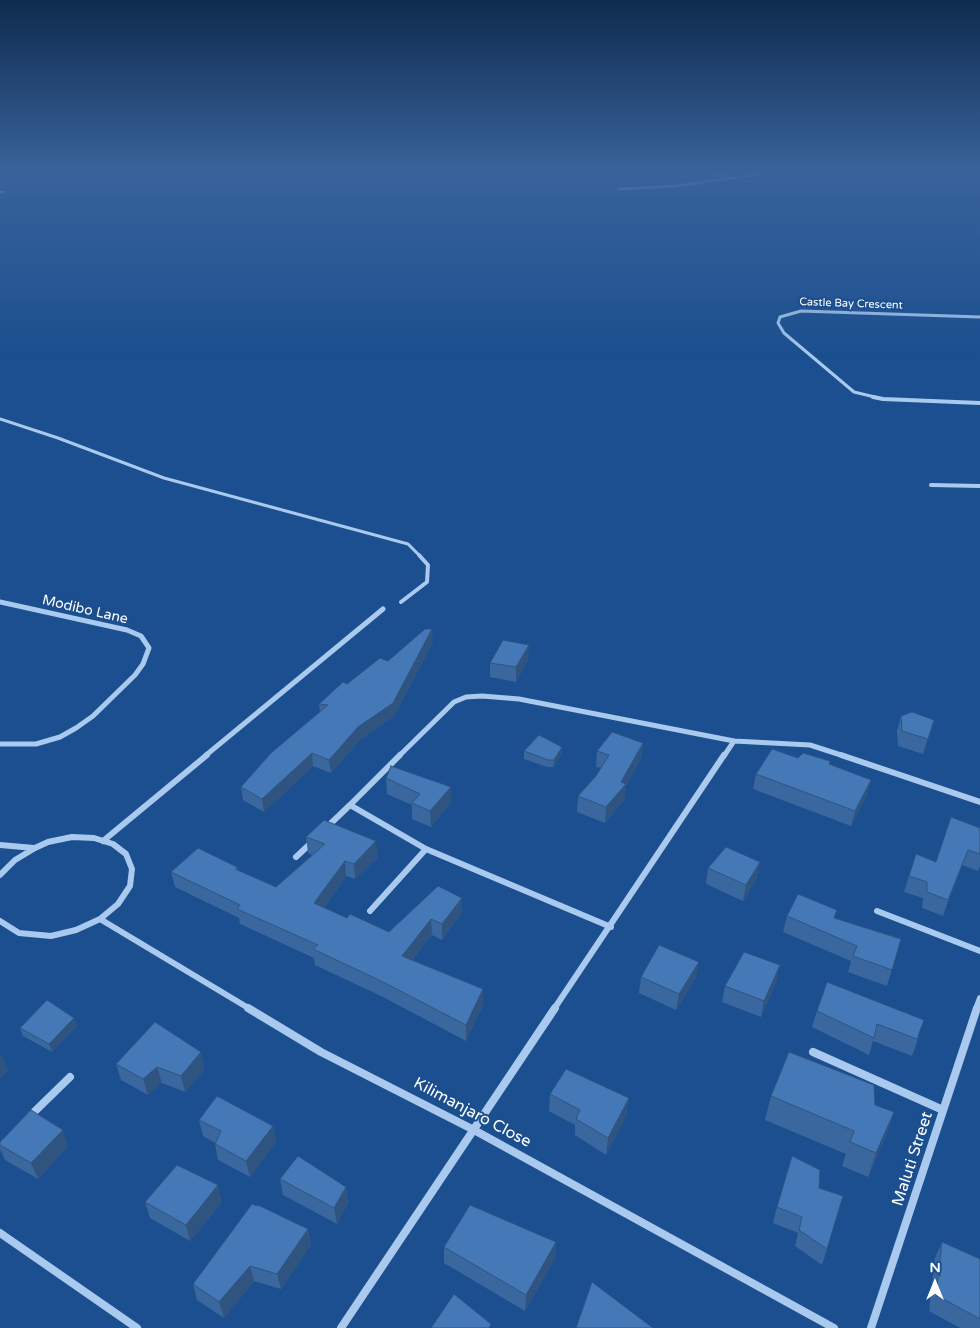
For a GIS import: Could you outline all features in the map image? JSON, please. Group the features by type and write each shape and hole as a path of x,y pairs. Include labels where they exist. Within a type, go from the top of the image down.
{"street":[{"name":"Castle Bay Crescent","path":"979,405 883,399 854,392 784,333 778,323 782,315 801,311 980,317"},
{"path":"932,485 980,486"},
{"name":"Modibo Lane","path":"0,602 126,630 141,636 149,648 143,664 135,675 93,716 76,728 60,737 36,744 0,744"},
{"path":"103,841 383,609"},
{"path":"323,831 454,702 466,697 482,696 519,699 734,741 810,745 980,802"},
{"path":"341,1328 734,741"},
{"path":"350,805 426,849 611,927"},
{"path":"0,875 14,860 35,848 48,842 72,837 94,838 113,844 126,854 132,869 130,886 118,904 100,919 76,930 51,936 19,933 1,923"},
{"path":"296,857 316,837"},
{"path":"0,845 35,848"},
{"path":"370,912 426,849"},
{"path":"877,911 980,952"},
{"name":"Kilimanjaro Close","path":"100,919 321,1052 474,1130 834,1328"},
{"name":"Maluti Street","path":"871,1328 980,998"},
{"path":"814,1052 943,1110"},
{"path":"21,1126 70,1076"},
{"path":"0,1233 137,1328"}],"lane":[{"path":"0,419 164,478 408,544 428,565 427,582 401,602"}],"building":[{"path":"425,629 432,629 393,703 358,727 329,760 312,753 262,799 241,787 271,753 328,705 319,704 343,682 347,684 380,658 388,661"},
{"path":"503,640 529,645 516,667 490,663"},
{"path":"912,712 934,720 928,739 902,731 901,716"},
{"path":"612,732 643,743 621,782 626,784 606,807 578,796 596,776 609,755 597,751"},
{"path":"539,735 562,747 554,760 548,760 524,751"},
{"path":"772,749 798,758 803,753 830,761 829,764 871,780 855,811 756,774"},
{"path":"391,766 451,787 430,811 412,803 420,794 386,778"},
{"path":"951,817 980,828 980,854 968,850 948,900 927,892 927,882 909,876 916,854 936,862"},
{"path":"324,820 376,841 354,864 345,861 314,903 347,918 350,914 389,932 438,886 462,898 442,924 431,919 402,956 483,989 466,1025 381,981 313,949 318,945 237,909 240,905 171,872 198,848 237,867 235,869 276,887 325,844 306,837"},
{"path":"726,847 760,862 746,885 708,868"},
{"path":"798,894 837,910 834,918 901,939 892,970 853,956 857,946 787,916"},
{"path":"659,945 699,962 679,994 641,977"},
{"path":"744,952 780,965 764,1001 725,986"},
{"path":"827,982 924,1020 917,1039 877,1024 874,1038 817,1011"},
{"path":"47,1000 74,1018 49,1044 20,1028"},
{"path":"155,1022 201,1052 181,1076 157,1067 143,1079 116,1064"},
{"path":"789,1052 874,1085 875,1105 894,1112 876,1153 850,1142 854,1131 771,1096"},
{"path":"566,1069 629,1098 608,1138 576,1119 580,1110 550,1094"},
{"path":"217,1096 273,1126 246,1161 215,1144 221,1131 199,1120"},
{"path":"31,1110 63,1130 31,1163 0,1145 0,1142"},
{"path":"298,1156 346,1187 334,1208 280,1179"},
{"path":"792,1156 820,1170 819,1188 843,1196 827,1249 799,1230 802,1217 777,1207"},
{"path":"177,1165 218,1185 186,1225 145,1202"},
{"path":"252,1204 258,1205 308,1229 277,1274 250,1266 219,1302 193,1284"},
{"path":"470,1205 556,1242 526,1295 444,1247"},
{"path":"942,1242 980,1259 980,1319 936,1295"},
{"path":"592,1282 653,1328 576,1328"},
{"path":"454,1294 491,1324 489,1328 431,1328"}]}
